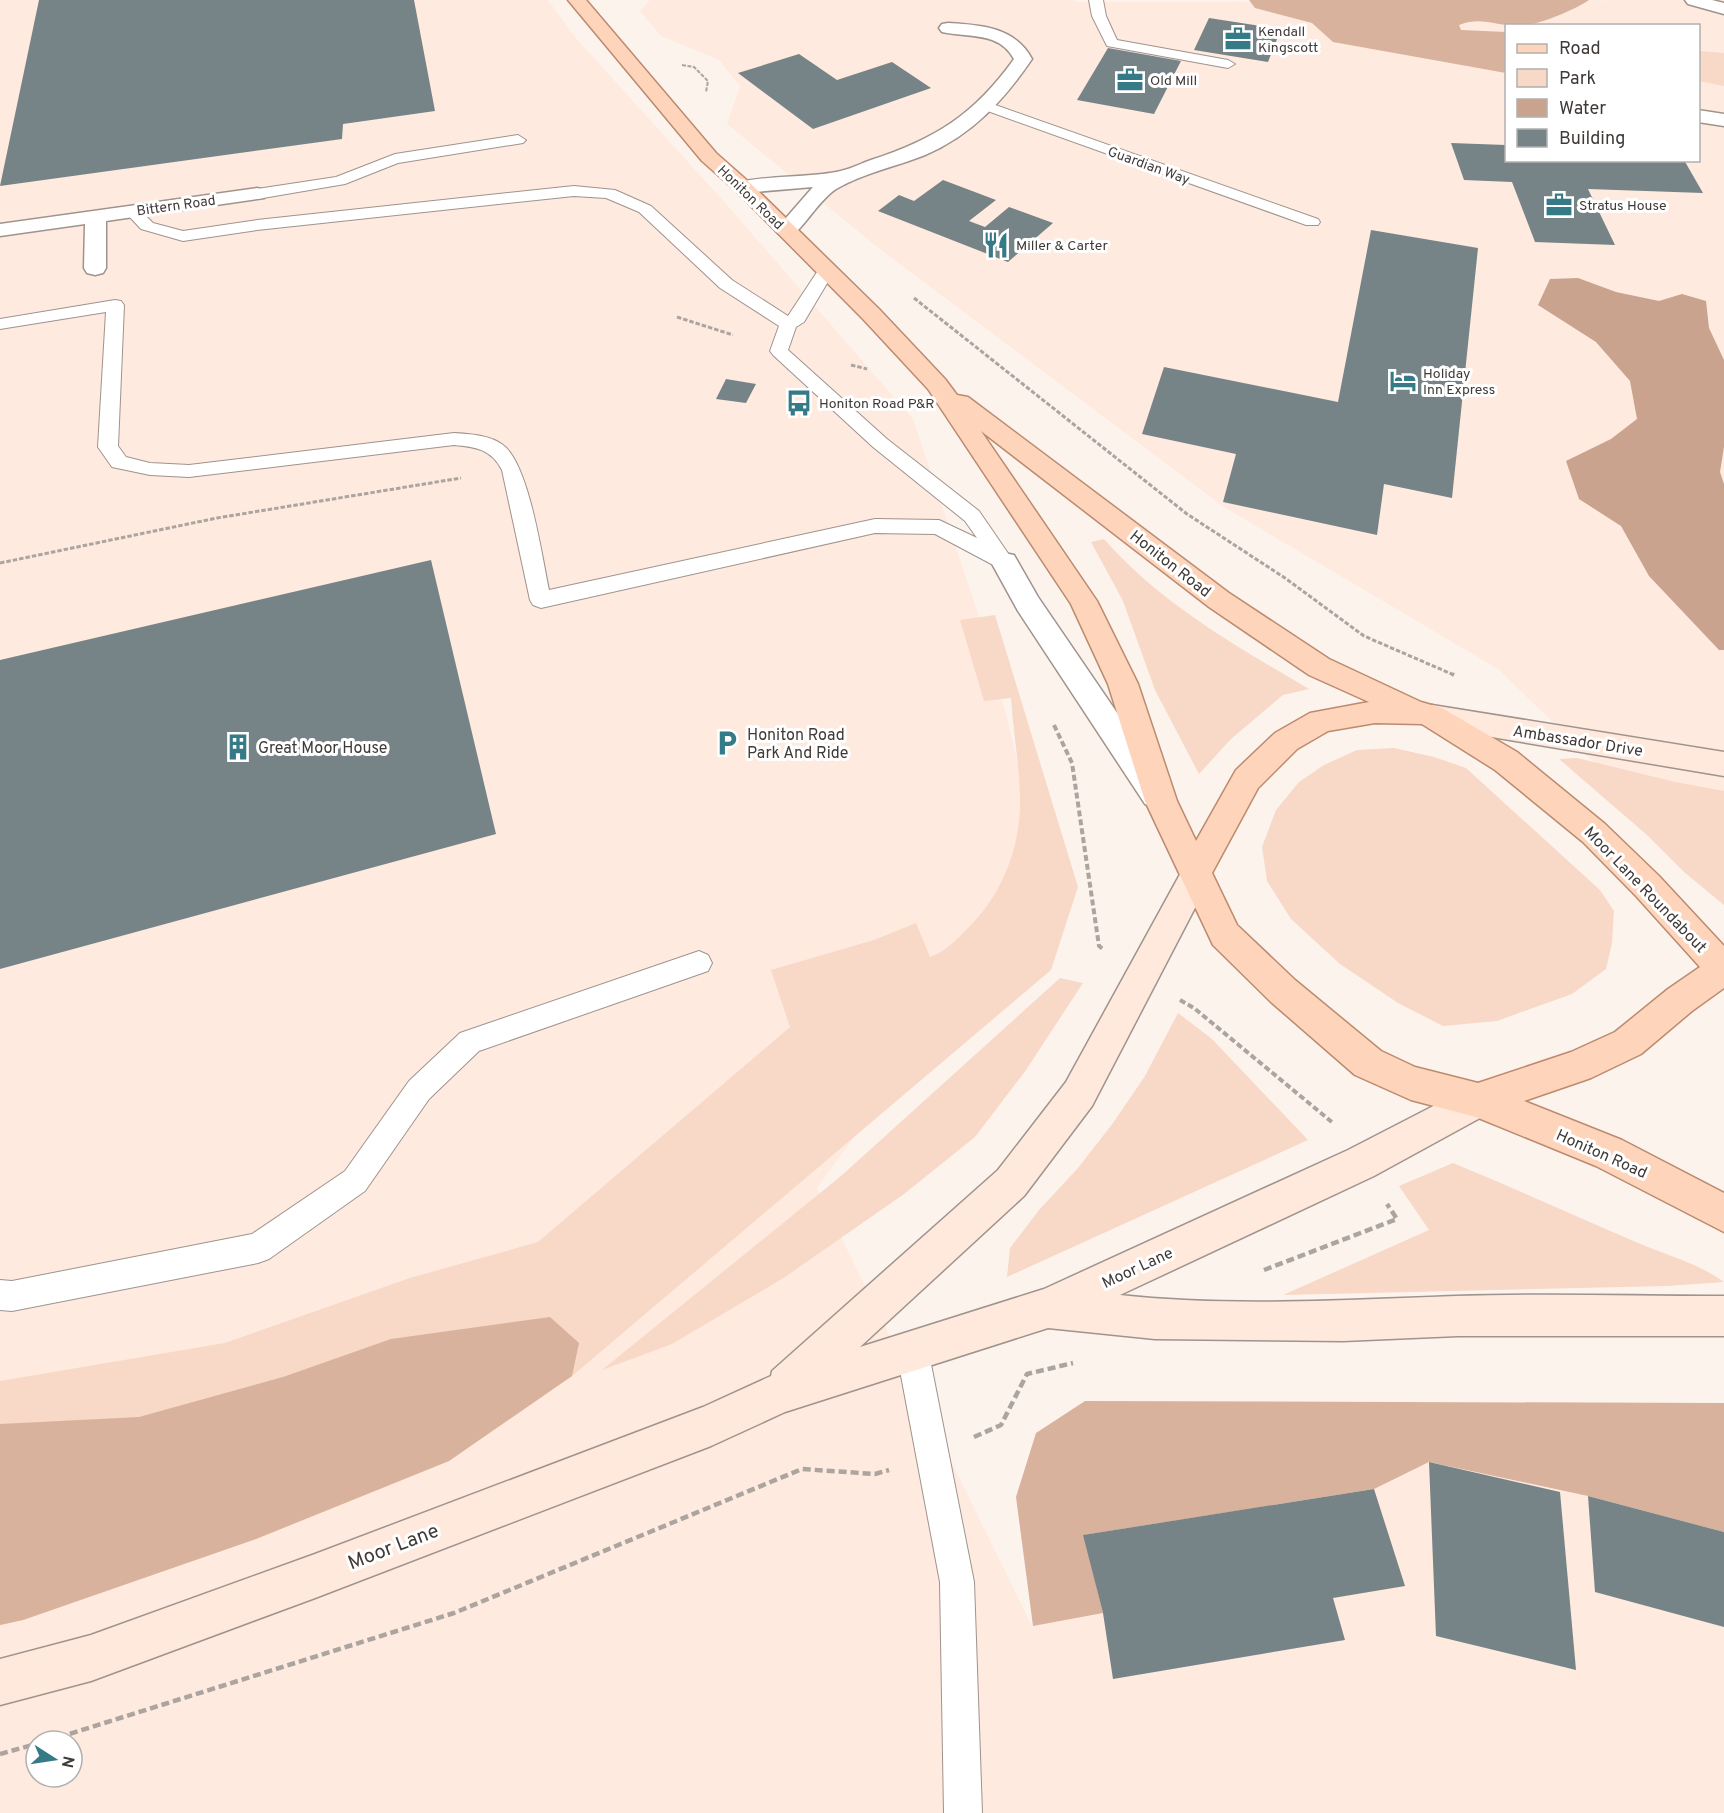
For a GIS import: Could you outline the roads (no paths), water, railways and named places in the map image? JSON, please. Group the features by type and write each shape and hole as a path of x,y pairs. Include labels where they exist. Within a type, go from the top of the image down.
{"main road":[{"name":"Honiton Road","path":"577,0 709,157 743,187 937,384 1228,606 1319,667 1427,714"},
{"name":"Honiton Road","path":"937,384 1083,601 1124,684 1161,801 1195,875"},
{"name":"Moor Lane Roundabout","path":"1195,875 1247,779 1286,741 1321,721 1375,712 1427,714 1505,760 1558,801 1630,867 1724,969 1680,1000 1628,1043 1578,1066 1478,1100"},
{"name":"Ambassador Drive","path":"1427,714 1724,764"},
{"name":"Moor Lane","path":"779,1394 1011,1183 1079,1094 1195,875"},
{"path":"1195,875 1225,935 1283,991 1368,1063 1411,1083 1478,1100"},
{"name":"Honiton Road","path":"1478,1100 1609,1153 1724,1213"},
{"name":"Moor Lane","path":"0,1682 91,1658 315,1576 711,1425 779,1394 912,1349 1048,1308 1361,1163 1478,1100"},
{"path":"1048,1308 1155,1319 1343,1321 1458,1316 1724,1316"}],"street":[{"path":"1694,0 1724,9"},
{"path":"786,230 809,201 833,182 902,158 946,137 987,106 1023,59 1020,50 1012,42 995,34 948,28"},
{"path":"1700,116 1724,120"},
{"path":"743,187 843,178"},
{"name":"Bittern Road","path":"0,230 257,194"},
{"path":"95,268 96,217"},
{"name":"Honiton Road","path":"1004,562 1028,604 1161,801"}],"lane":[{"path":"1096,0 1099,16 1112,43 1228,64"},
{"name":"Guardian Way","path":"987,106 1312,222"},
{"path":"257,194 339,181 395,159 518,141"},
{"path":"133,212 147,226 183,236 257,225 574,191 609,193 645,209 726,284 788,324"},
{"path":"826,270 798,318 788,324 779,351 880,443 972,516 1004,562"},
{"path":"0,324 115,305 108,447 119,462 150,469 189,471 454,439 487,442 505,455 512,470 541,600 875,526 939,527 1004,562"},
{"path":"0,1295 12,1296 258,1248 355,1181 419,1090 471,1042 699,963"},
{"path":"912,1349 957,1582 963,1813"}],"water":[{"path":"1578,278 1616,292 1659,301 1682,294 1706,301 1709,328 1724,360 1724,447 1720,472 1724,484 1724,650 1719,650 1649,576 1621,526 1579,499 1566,461 1611,439 1637,419 1630,381 1596,342 1538,305 1550,279"}],"place":[{"name":"Kendall Kingscott","path":"1238,39"},
{"name":"Old Mill","path":"1130,80"},
{"name":"Stratus House","path":"1559,205"},
{"name":"Miller & Carter","path":"996,245"},
{"name":"Holiday Inn Express","path":"1403,381"},
{"name":"Honiton Road P&R","path":"799,403"},
{"name":"Honiton Road Park And Ride","path":"727,743"},
{"name":"Great Moor House","path":"238,747"}]}
